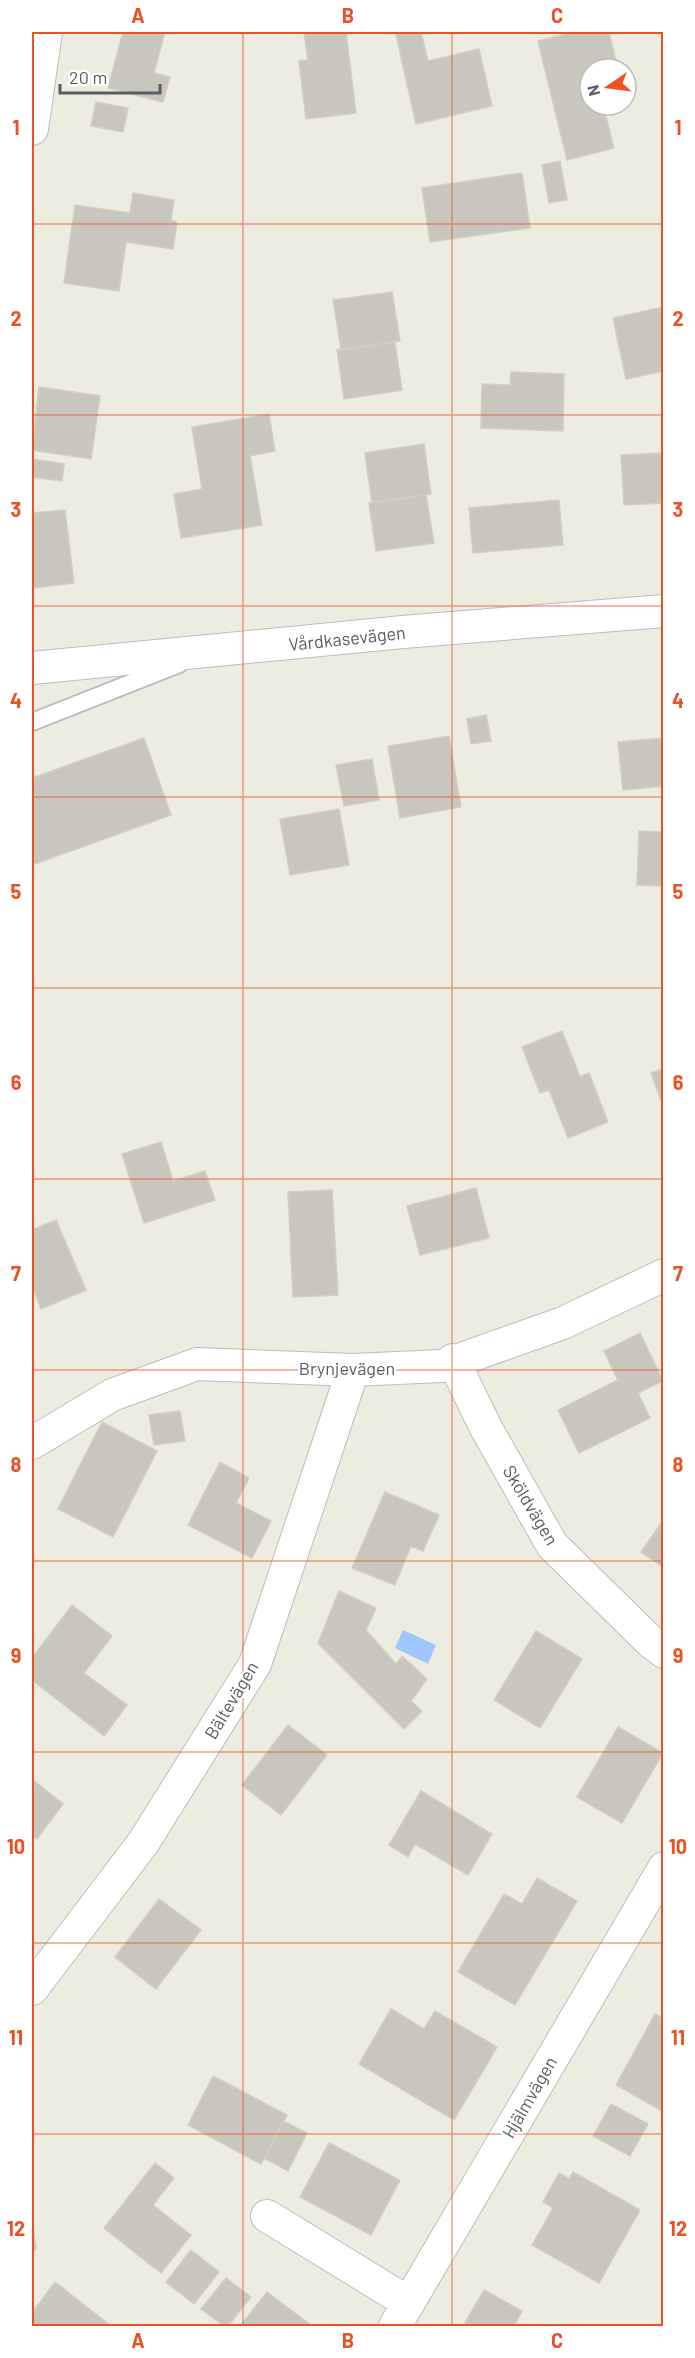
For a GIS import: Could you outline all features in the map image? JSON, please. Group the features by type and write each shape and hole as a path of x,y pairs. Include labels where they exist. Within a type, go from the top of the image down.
{"street":[{"path":"32,129 46,32"},
{"name":"Vårdkasevägen","path":"32,668 403,632 663,611"},
{"name":"Brynjevägen","path":"32,1443 112,1395 197,1364 353,1370 442,1366 453,1360 563,1323 663,1275"},
{"name":"Sköldvägen","path":"453,1360 484,1426 552,1545 663,1652"},
{"name":"Bältevägen","path":"32,1989 143,1844 255,1664 353,1370"},
{"name":"Hjälmvägen","path":"402,2315 663,1868"},
{"path":"267,2216 402,2315"}],"lane":[{"path":"32,722 209,652"}],"water":[{"path":"403,1630 436,1645 428,1664 395,1648"}],"building":[{"path":"123,32 165,32 154,73 170,77 163,102 108,88"},
{"path":"304,32 346,32 356,113 306,119 299,61 308,60"},
{"path":"421,32 428,61 479,49 492,106 416,124 396,34"},
{"path":"575,32 609,32 615,57 578,57 578,117 606,117 614,148 567,160 538,41"},
{"path":"96,102 128,108 123,132 91,126"},
{"path":"560,161 567,200 549,203 542,165"},
{"path":"522,173 530,228 430,242 422,188"},
{"path":"133,193 174,200 171,220 177,222 173,249 126,242 119,291 64,283 75,205 130,213"},
{"path":"392,292 400,341 341,350 333,300"},
{"path":"664,307 664,371 626,379 613,318"},
{"path":"395,342 402,390 344,399 337,350"},
{"path":"511,372 564,374 563,431 481,428 482,384 510,385"},
{"path":"39,387 100,396 91,459 32,450"},
{"path":"269,414 275,451 250,456 262,525 181,538 174,494 202,489 192,427"},
{"path":"424,444 431,494 372,503 365,453"},
{"path":"664,453 664,503 624,505 621,455"},
{"path":"32,459 64,464 62,481 32,477"},
{"path":"426,495 434,543 376,551 369,503"},
{"path":"559,500 563,545 473,553 469,508"},
{"path":"65,510 74,583 32,588 32,513"},
{"path":"486,715 491,741 471,744 467,719"},
{"path":"449,736 461,807 400,818 388,746"},
{"path":"144,738 171,815 32,865 32,778"},
{"path":"664,738 664,786 623,790 618,742"},
{"path":"372,759 379,800 344,806 336,765"},
{"path":"339,809 349,865 290,875 280,819"},
{"path":"639,831 664,832 664,886 637,885"},
{"path":"562,1031 580,1077 589,1073 608,1122 568,1138 549,1090 540,1093 522,1047"},
{"path":"664,1068 664,1109 651,1073"},
{"path":"161,1142 173,1181 205,1171 215,1200 144,1223 122,1154"},
{"path":"476,1188 489,1238 420,1255 407,1206"},
{"path":"332,1190 338,1295 293,1297 288,1192"},
{"path":"56,1220 86,1290 41,1309 32,1286 32,1230"},
{"path":"640,1333 663,1381 638,1393 650,1418 579,1453 558,1410 618,1380 604,1351"},
{"path":"180,1411 185,1441 154,1445 149,1415"},
{"path":"102,1422 157,1451 113,1537 58,1509"},
{"path":"220,1462 249,1478 236,1503 271,1521 252,1558 188,1525"},
{"path":"385,1492 439,1515 423,1551 411,1546 395,1585 352,1568"},
{"path":"664,1519 664,1567 663,1567 641,1552"},
{"path":"339,1591 376,1608 366,1630 396,1664 402,1656 427,1679 411,1701 422,1711 404,1729 318,1643"},
{"path":"72,1605 112,1636 84,1673 127,1705 104,1736 32,1680 32,1658"},
{"path":"536,1631 582,1659 540,1728 494,1700"},
{"path":"288,1725 327,1755 281,1815 242,1785"},
{"path":"618,1727 663,1753 622,1823 577,1797"},
{"path":"32,1779 63,1804 37,1839 32,1835"},
{"path":"421,1791 492,1834 468,1875 415,1844 408,1857 389,1845"},
{"path":"537,1878 577,1901 515,2005 458,1972 504,1894 522,1904"},
{"path":"159,1899 201,1930 156,1989 115,1957"},
{"path":"391,2009 424,2029 435,2011 497,2047 454,2120 359,2064"},
{"path":"655,2014 664,2019 664,2112 616,2085"},
{"path":"213,2076 287,2115 261,2164 188,2125"},
{"path":"611,2104 648,2124 630,2156 593,2136"},
{"path":"283,2121 307,2133 288,2171 264,2158"},
{"path":"329,2143 400,2180 371,2235 300,2197"},
{"path":"155,2163 174,2178 153,2205 191,2235 161,2273 104,2228"},
{"path":"573,2172 640,2210 599,2283 532,2245 553,2208 543,2202 559,2173 569,2179"},
{"path":"32,2220 36,2248 32,2254"},
{"path":"191,2250 219,2272 194,2304 166,2282"},
{"path":"226,2278 251,2297 228,2326 224,2326 201,2309"},
{"path":"55,2282 111,2326 32,2326 32,2313"},
{"path":"484,2290 522,2311 514,2326 471,2326 465,2323"},
{"path":"267,2292 312,2326 240,2326"}]}
